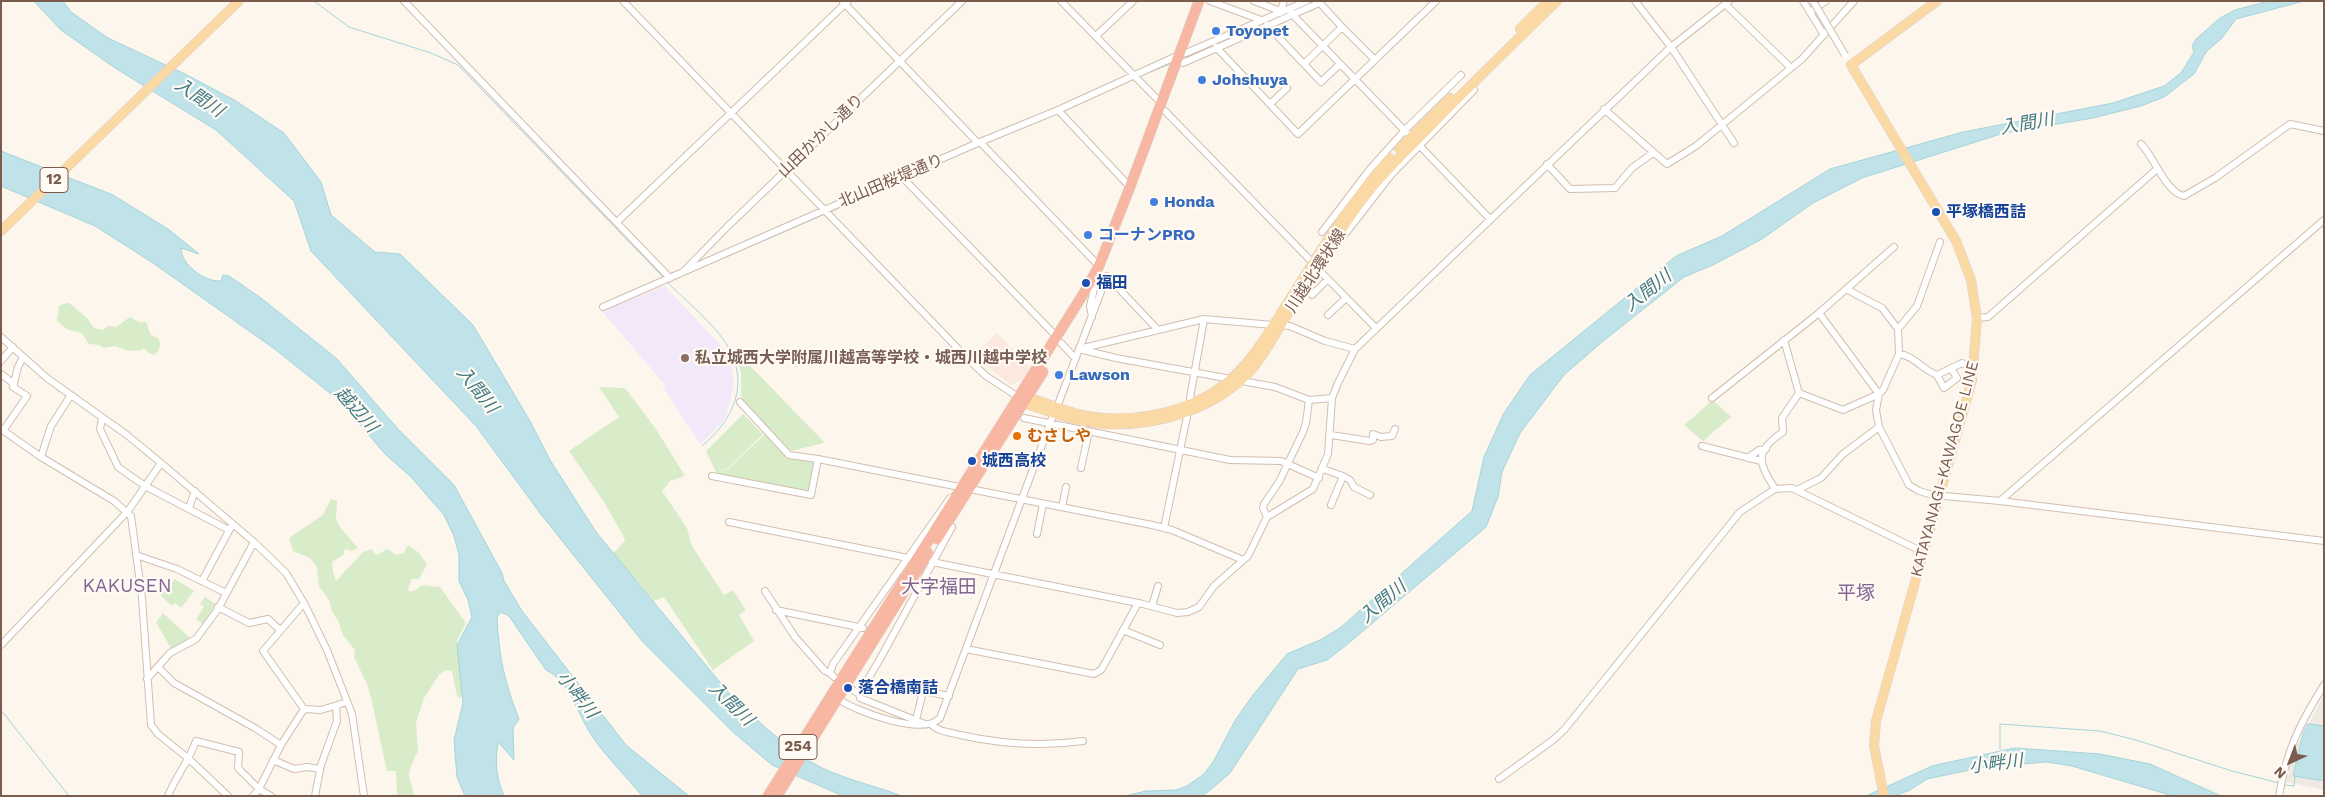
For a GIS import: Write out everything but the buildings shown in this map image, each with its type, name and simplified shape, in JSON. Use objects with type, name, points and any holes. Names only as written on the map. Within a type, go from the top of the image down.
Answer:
[{"type":"highway","name":"254","points":[[1059,340],[1094,289],[1113,250],[1182,57],[1199,1]]},
{"type":"highway","name":"254","points":[[1182,57],[1208,1]]},
{"type":"highway","name":"254","points":[[777,796],[962,488],[1024,399],[1059,340],[1099,266],[1163,107]]},
{"type":"highway","name":"254","points":[[768,796],[834,700],[947,524],[962,488]]},
{"type":"main road","name":"12","points":[[1,231],[238,1]]},
{"type":"main road","name":"川越北環状線","points":[[1056,410],[1095,417],[1125,417],[1165,412],[1193,402],[1218,389],[1250,358],[1277,325],[1337,226],[1364,186],[1548,1]]},
{"type":"main road","name":"川越北環状線","points":[[1337,226],[1366,196],[1395,161],[1557,1]]},
{"type":"main road","points":[[1853,68],[1937,1]]},
{"type":"main road","name":"KATAYANAGI-KAWAGOE LINE","points":[[1853,68],[1956,241],[1965,261],[1974,293],[1977,318],[1973,369],[1876,721],[1874,746],[1884,796]]},
{"type":"main road","name":"川越北環状線","points":[[1024,399],[1078,420],[1105,424],[1160,419],[1188,412],[1215,399],[1238,382],[1263,355],[1277,325]]},
{"type":"street","points":[[404,1],[670,278]]},
{"type":"street","points":[[623,1],[968,359],[993,381],[1024,399]]},
{"type":"street","name":"山田かかし通り","points":[[683,272],[688,264],[962,1]]},
{"type":"street","points":[[1061,1],[1376,328]]},
{"type":"street","points":[[1096,36],[1133,1]]},
{"type":"street","points":[[1208,1],[1264,22],[1321,82],[1340,64]]},
{"type":"street","points":[[1254,1],[1280,12]]},
{"type":"street","points":[[1280,12],[1284,1]]},
{"type":"street","points":[[1182,57],[1264,22],[1307,1]]},
{"type":"street","points":[[1216,47],[1298,134],[1436,1]]},
{"type":"street","points":[[1635,1],[1671,47],[1734,143]]},
{"type":"street","points":[[1803,1],[1824,35]]},
{"type":"street","points":[[1813,1],[1853,68]]},
{"type":"street","points":[[1810,12],[1826,1]]},
{"type":"street","points":[[1604,109],[1667,164],[1696,146],[1792,68],[1854,1]]},
{"type":"street","points":[[617,222],[845,2],[899,61],[1099,266]]},
{"type":"street","points":[[1182,57],[1216,47],[1280,12],[1318,2],[1375,60]]},
{"type":"street","points":[[932,562],[1138,603],[1177,613],[1199,608],[1214,586],[1252,550],[1266,517],[1311,491],[1319,478],[1331,435],[1332,398],[1355,350],[1604,109],[1671,47],[1727,3],[1792,68]]},
{"type":"street","points":[[1292,9],[1323,46],[1406,132]]},
{"type":"street","points":[[1304,64],[1342,27]]},
{"type":"street","name":"北山田桜堤通り","points":[[603,308],[823,210],[1133,76],[1182,57]]},
{"type":"street","points":[[1322,232],[1337,226],[1352,190],[1461,75]]},
{"type":"street","points":[[1270,104],[1286,88],[1284,85]]},
{"type":"street","points":[[1337,226],[1346,233],[1378,190],[1418,144],[1474,90]]},
{"type":"street","points":[[1058,110],[1130,187]]},
{"type":"street","points":[[2141,144],[2157,169],[2178,194],[2187,196],[2290,124],[2324,131]]},
{"type":"street","points":[[1418,144],[1490,219]]},
{"type":"street","points":[[1547,164],[1570,189],[1615,188],[1632,168],[1653,153]]},
{"type":"street","points":[[1977,318],[1988,317],[2157,169]]},
{"type":"street","points":[[902,177],[1075,358]]},
{"type":"street","points":[[2000,501],[2324,220]]},
{"type":"street","points":[[1898,329],[1917,306],[1940,242]]},
{"type":"street","points":[[1712,398],[1819,313],[1894,246]]},
{"type":"street","points":[[834,700],[891,720],[928,724],[940,718],[1107,276],[1157,329]]},
{"type":"street","points":[[1312,295],[1328,279]]},
{"type":"street","points":[[1092,318],[1090,306],[1094,289]]},
{"type":"street","points":[[1846,290],[1882,308],[1898,329],[1898,354],[1886,385],[1879,394],[1876,410],[1879,427],[1909,485],[1919,491],[2324,541]]},
{"type":"street","points":[[1328,315],[1346,298]]},
{"type":"street","points":[[1819,313],[1879,394]]},
{"type":"street","points":[[1079,349],[1204,319],[1290,326],[1325,341],[1355,350]]},
{"type":"street","points":[[1193,402],[1190,398],[1204,319]]},
{"type":"street","points":[[1,337],[71,395],[162,463],[254,542],[286,573],[304,603],[327,650],[352,714],[364,796]]},
{"type":"street","points":[[1784,340],[1799,394]]},
{"type":"street","points":[[1,361],[13,348]]},
{"type":"street","points":[[1079,349],[1238,382],[1275,387],[1308,400],[1332,398]]},
{"type":"street","points":[[1898,354],[1906,355],[1925,370],[1937,375],[1944,388],[1958,378],[1951,368]]},
{"type":"street","points":[[14,384],[23,357]]},
{"type":"street","points":[[1937,375],[1965,363],[1973,369]]},
{"type":"street","points":[[1,374],[14,384],[13,387],[27,396],[2,430],[40,457],[128,511],[131,516],[142,598],[153,730],[189,758],[228,796]]},
{"type":"street","points":[[1799,394],[1843,410],[1879,394]]},
{"type":"street","points":[[1783,432],[1782,418],[1799,394]]},
{"type":"street","points":[[40,457],[51,426],[71,395]]},
{"type":"street","points":[[1266,517],[1263,508],[1264,504],[1279,482],[1306,424],[1308,400]]},
{"type":"street","points":[[740,402],[789,455],[818,458],[1164,528],[1243,560]]},
{"type":"street","points":[[1164,528],[1188,412]]},
{"type":"street","points":[[102,418],[100,430],[115,465],[145,486],[230,530]]},
{"type":"street","points":[[1024,418],[1050,425],[1230,460],[1288,462],[1319,478]]},
{"type":"street","points":[[1797,490],[1821,478],[1843,454],[1879,427]]},
{"type":"street","points":[[1775,489],[1761,466],[1761,461],[1766,449],[1783,432],[1791,428]]},
{"type":"street","points":[[1331,435],[1370,441],[1373,440],[1373,434],[1381,437],[1392,436],[1395,429]]},
{"type":"street","points":[[1081,468],[1089,432]]},
{"type":"street","points":[[1702,446],[1761,461]]},
{"type":"street","points":[[1748,458],[1759,450],[1766,449]]},
{"type":"street","points":[[712,476],[811,495],[818,458]]},
{"type":"street","points":[[1,645],[128,511],[162,463]]},
{"type":"street","points":[[1323,469],[1343,476],[1350,480],[1354,487],[1370,495]]},
{"type":"street","points":[[1331,505],[1343,476]]},
{"type":"street","points":[[1062,507],[1066,487]]},
{"type":"street","points":[[1499,779],[1564,730],[1740,512],[1775,489],[1782,487],[1797,490],[1923,552]]},
{"type":"street","points":[[765,591],[776,610],[801,644],[825,671],[832,675],[832,664],[860,628],[908,558],[962,488]]},
{"type":"street","points":[[189,508],[195,491]]},
{"type":"street","points":[[1037,534],[1044,504]]},
{"type":"street","points":[[729,522],[908,558]]},
{"type":"street","points":[[202,581],[233,524]]},
{"type":"street","points":[[947,524],[952,527],[856,692],[860,698],[876,706],[928,724],[939,730],[996,743],[1052,744],[1083,741]]},
{"type":"street","points":[[148,680],[170,653],[196,639],[218,607],[254,542]]},
{"type":"street","points":[[136,555],[177,569],[226,593]]},
{"type":"street","points":[[1152,606],[1158,586]]},
{"type":"street","points":[[304,603],[263,651],[304,709]]},
{"type":"street","points":[[966,649],[1094,674],[1101,670],[1138,603]]},
{"type":"street","points":[[218,607],[249,623],[268,619],[280,630]]},
{"type":"street","points":[[776,610],[860,628]]},
{"type":"street","points":[[1123,630],[1160,645]]},
{"type":"street","points":[[158,667],[174,683],[281,745]]},
{"type":"street","points":[[2279,796],[2287,754],[2299,727],[2324,685]]},
{"type":"street","points":[[916,720],[923,691],[949,696]]},
{"type":"street","points":[[304,709],[321,710],[336,707],[347,702]]},
{"type":"street","points":[[315,796],[320,768],[337,721],[336,707]]},
{"type":"street","points":[[253,796],[259,790],[281,745],[304,709]]},
{"type":"street","points":[[168,796],[196,741],[239,752],[238,768],[259,790],[272,796]]},
{"type":"street","points":[[273,760],[294,769],[320,768]]},
{"type":"shaded area","name":"私立城西大学附属川越高等学校・城西川越中学校","points":[[665,286],[725,350],[732,366],[734,383],[727,414],[719,426],[700,444],[663,387],[665,385],[602,311]]},
{"type":"shaded area","points":[[997,333],[1030,367],[1022,380],[1011,385],[974,356]]},
{"type":"shaded area","points":[[2324,695],[2324,790],[2286,782],[2291,757]]},
{"type":"green space","points":[[69,303],[86,317],[94,328],[102,330],[109,326],[116,327],[130,317],[139,322],[146,322],[151,335],[159,339],[159,350],[154,355],[144,348],[142,350],[129,351],[115,346],[103,348],[100,345],[89,344],[82,333],[68,330],[57,321],[59,306]]},
{"type":"green space","points":[[735,350],[824,443],[791,451],[744,403],[741,396],[741,372]]},
{"type":"green space","points":[[599,387],[625,388],[656,429],[685,476],[670,481],[662,491],[687,528],[691,544],[724,595],[733,590],[746,610],[739,615],[754,641],[713,670],[664,597],[654,601],[613,553],[625,539],[604,502],[569,451],[619,417]]},
{"type":"green space","points":[[1713,400],[1731,417],[1703,441],[1684,425]]},
{"type":"green space","points":[[743,414],[763,434],[728,468],[716,472],[706,451]]},
{"type":"green space","points":[[765,434],[788,459],[792,457],[814,462],[810,492],[717,475],[716,472],[728,469]]},
{"type":"green space","points":[[331,499],[337,501],[337,521],[358,548],[352,551],[345,549],[343,555],[332,562],[336,581],[363,552],[371,549],[376,555],[388,549],[396,555],[404,553],[408,545],[418,552],[427,564],[419,579],[412,579],[408,588],[409,592],[416,590],[422,585],[440,587],[466,623],[457,640],[466,693],[459,698],[457,696],[452,671],[445,670],[439,675],[424,698],[416,722],[418,751],[410,768],[409,775],[414,795],[397,796],[396,771],[387,771],[372,702],[367,684],[354,657],[355,650],[343,635],[338,620],[332,612],[329,600],[319,586],[317,567],[310,558],[293,551],[289,538],[323,515]]},
{"type":"green space","points":[[175,579],[194,591],[181,608],[175,603],[172,606],[160,595]]},
{"type":"green space","points":[[205,597],[216,604],[203,624],[196,619],[204,607],[200,604]]},
{"type":"green space","points":[[163,613],[190,639],[171,649],[156,622]]},
{"type":"water","name":"入間川","points":[[34,1],[63,1],[71,12],[108,38],[185,74],[236,101],[284,133],[321,182],[331,215],[375,252],[400,254],[473,325],[530,421],[550,460],[596,532],[728,692],[789,747],[821,768],[902,796],[843,796],[772,765],[734,733],[642,641],[540,513],[476,426],[311,251],[294,201],[216,130],[115,68],[61,30]]},
{"type":"water","name":"入間川","points":[[2270,1],[2304,1],[2236,19],[2222,38],[2206,52],[2194,74],[2164,97],[2141,106],[2093,118],[2004,133],[1862,178],[1813,203],[1762,239],[1713,265],[1684,277],[1602,342],[1564,375],[1520,433],[1502,472],[1498,497],[1486,527],[1327,660],[1298,669],[1230,773],[1202,796],[1125,796],[1146,791],[1176,790],[1187,786],[1204,774],[1213,762],[1236,719],[1287,654],[1322,639],[1340,628],[1472,511],[1484,457],[1504,413],[1530,375],[1676,256],[1722,236],[1830,169],[1963,132],[2113,103],[2164,86],[2181,73],[2194,52],[2192,46],[2196,39],[2220,18],[2235,10]]},
{"type":"water","points":[[1,151],[113,195],[168,229],[199,254],[181,248],[185,260],[195,271],[215,281],[221,281],[223,275],[229,276],[261,298],[336,358],[398,429],[454,485],[502,573],[504,581],[522,611],[626,745],[689,796],[642,796],[592,736],[562,682],[546,670],[509,616],[501,612],[497,617],[501,657],[506,681],[519,719],[513,728],[514,760],[498,742],[497,769],[499,783],[504,796],[465,796],[457,777],[454,740],[463,703],[457,645],[472,617],[468,600],[459,581],[459,555],[454,536],[444,515],[411,477],[385,454],[341,402],[276,350],[153,263],[95,226],[1,186]]},
{"type":"water","points":[[2308,724],[2324,726],[2324,781],[2293,776],[2303,733]]},
{"type":"water","name":"小畔川","points":[[2015,748],[2100,754],[2150,764],[2221,796],[2173,796],[2072,766],[2047,762],[1984,767],[1927,779],[1910,790],[1894,796],[1866,796],[1932,766]]},
{"type":"waterway","points":[[314,1],[349,27],[431,53],[458,65],[663,277]]},
{"type":"waterway","points":[[1193,54],[1234,36]]},
{"type":"waterway","points":[[1138,77],[1170,64]]},
{"type":"waterway","points":[[984,144],[1013,132]]},
{"type":"waterway","points":[[907,178],[981,145]]},
{"type":"waterway","points":[[881,189],[901,180]]},
{"type":"waterway","points":[[829,213],[850,202]]},
{"type":"waterway","points":[[677,278],[825,214]]},
{"type":"waterway","points":[[667,282],[723,339],[734,361],[738,375],[738,388],[730,413],[713,436],[702,446]]},
{"type":"waterway","points":[[1,710],[69,796]]},
{"type":"waterway","name":"小畔川","points":[[2000,750],[2000,724],[2100,731],[2136,740],[2232,771],[2279,783]]},
{"type":"waterway","points":[[2285,785],[2294,786],[2295,777]]},
{"type":"place","name":"Toyopet","points":[[1216,31]]},
{"type":"place","name":"Johshuya","points":[[1202,80]]},
{"type":"place","name":"Honda","points":[[1154,202]]},
{"type":"place","name":"平塚橋西詰","points":[[1936,212]]},
{"type":"place","name":"コーナンPRO","points":[[1088,235]]},
{"type":"place","name":"福田","points":[[1086,283]]},
{"type":"place","name":"私立城西大学附属川越高等学校・城西川越中学校","points":[[685,358]]},
{"type":"place","name":"Lawson","points":[[1059,375]]},
{"type":"place","name":"むさしや","points":[[1017,436]]},
{"type":"place","name":"城西高校","points":[[972,461]]},
{"type":"place","name":"落合橋南詰","points":[[848,688]]},
{"type":"district","name":"KAKUSEN","points":[[127,586]]},
{"type":"district","name":"大字福田","points":[[939,587]]},
{"type":"district","name":"平塚","points":[[1856,593]]},
{"type":"water label","name":"越辺川","points":[[356,410]]}]
